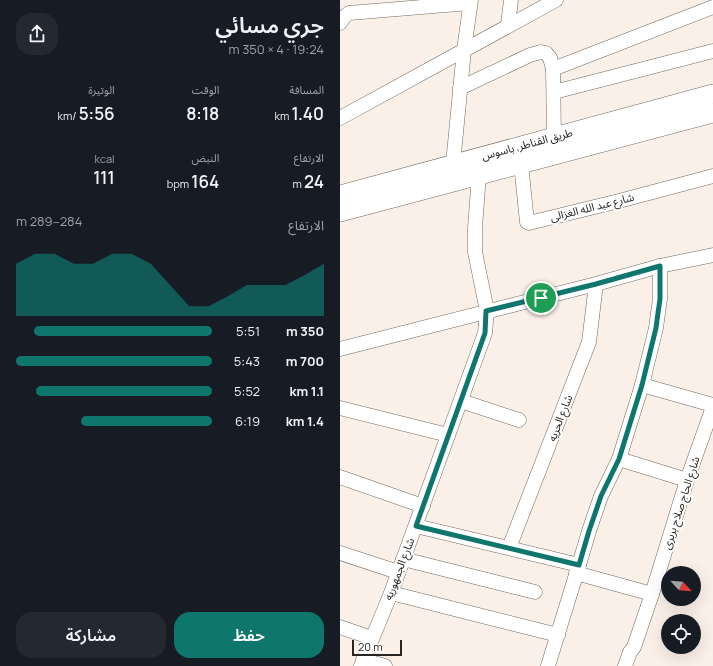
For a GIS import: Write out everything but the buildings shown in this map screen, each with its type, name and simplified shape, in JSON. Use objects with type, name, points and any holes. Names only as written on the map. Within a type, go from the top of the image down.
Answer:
[{"type":"main road","name":"طريق القناطر, باسوس","points":[[340,195],[713,94]]},
{"type":"main road","name":"طريق القناطر, باسوس","points":[[340,212],[713,113]]},
{"type":"street","points":[[508,25],[511,0]]},
{"type":"street","points":[[340,118],[556,0]]},
{"type":"street","points":[[340,23],[349,13],[427,3],[471,1],[464,50],[453,164]]},
{"type":"street","points":[[553,69],[713,7]]},
{"type":"street","points":[[554,92],[713,51]]},
{"type":"street","points":[[460,88],[530,55],[546,53],[550,58],[553,69],[554,136]]},
{"type":"street","name":"شارع عبد الله الغزالى","points":[[521,164],[527,222],[619,201],[713,176]]},
{"type":"street","name":"شارع الجمهوريه","points":[[362,663],[391,593],[416,526],[485,333],[486,311],[475,252],[475,228],[479,175]]},
{"type":"street","points":[[340,349],[596,284],[660,266],[713,254]]},
{"type":"street","points":[[548,666],[589,531],[601,496],[619,459],[642,385],[656,328],[660,299],[660,266]]},
{"type":"street","name":"شارع الحريه","points":[[509,548],[589,342],[596,284]]},
{"type":"street","points":[[642,385],[713,406]]},
{"type":"street","points":[[461,401],[519,420]]},
{"type":"street","name":"شارع الحاج صلاح بربرى","points":[[624,666],[630,652],[634,647],[687,480],[713,406]]},
{"type":"street","points":[[340,408],[448,435]]},
{"type":"street","points":[[619,459],[687,480]]},
{"type":"street","points":[[340,477],[423,506]]},
{"type":"street","points":[[416,526],[509,548],[652,594]]},
{"type":"street","points":[[340,553],[398,572]]},
{"type":"street","points":[[403,559],[535,592]]},
{"type":"street","points":[[391,593],[558,635]]},
{"type":"street","points":[[340,627],[372,638]]},
{"type":"street","points":[[362,663],[385,666]]},
{"type":"route","points":[[660,266],[660,299],[656,328],[642,385],[619,459],[601,496],[579,565],[416,526],[485,333],[486,311],[541,298],[660,266]]}]
